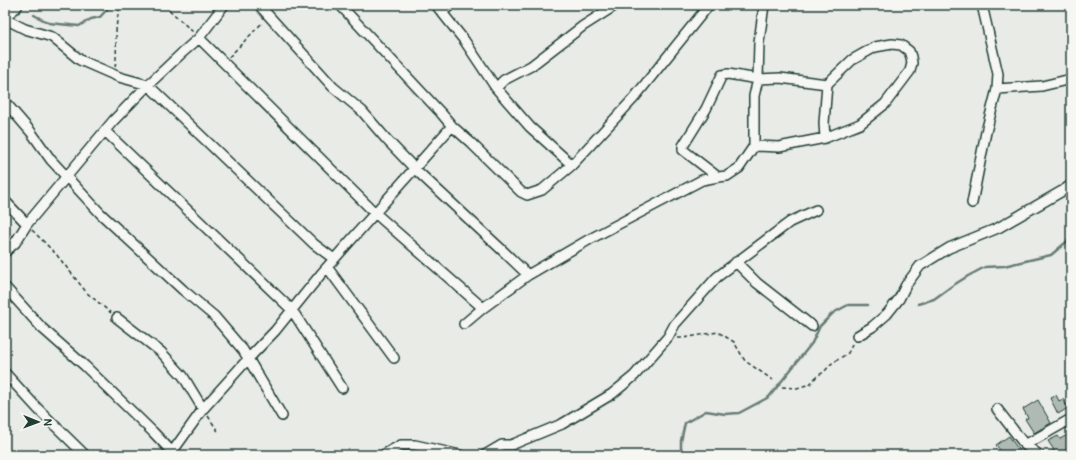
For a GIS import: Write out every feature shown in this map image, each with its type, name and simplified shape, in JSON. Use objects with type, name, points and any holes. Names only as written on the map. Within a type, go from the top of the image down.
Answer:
[{"type":"highway","points":[[5,12],[14,5]]},
{"type":"street","points":[[5,252],[15,243],[27,224],[112,122],[148,85],[199,38],[224,5]]},
{"type":"street","points":[[259,5],[333,87],[362,111],[415,169],[528,275]]},
{"type":"street","points":[[340,5],[452,126],[527,195],[542,190],[572,165],[634,98],[709,5]]},
{"type":"street","points":[[451,5],[439,9],[464,40],[496,88],[530,126],[572,165]]},
{"type":"street","points":[[496,88],[504,80],[531,66],[583,26],[616,5]]},
{"type":"street","points":[[464,324],[528,275],[590,239],[702,180],[726,176],[739,168],[754,146],[754,96],[758,79],[759,42],[764,5]]},
{"type":"street","points":[[972,203],[986,132],[997,89],[998,74],[982,5]]},
{"type":"street","points":[[5,19],[25,29],[52,38],[80,60],[119,77],[148,85],[314,244],[334,259]]},
{"type":"street","points":[[199,38],[375,212],[483,308]]},
{"type":"street","points":[[754,146],[779,147],[825,138],[860,124],[885,104],[910,71],[912,63],[909,51],[900,45],[892,44],[875,47],[852,60],[827,84],[824,123],[825,138]]},
{"type":"street","points":[[718,177],[683,150],[684,143],[706,109],[722,75],[728,74],[758,79],[780,78],[827,84]]},
{"type":"street","points":[[997,89],[1042,86],[1071,79]]},
{"type":"street","points":[[5,102],[31,132],[50,160],[101,214],[183,290],[214,316],[243,350],[282,416]]},
{"type":"street","points":[[5,288],[42,328],[147,426],[172,454],[204,408],[275,331],[327,267],[452,126]]},
{"type":"street","points":[[105,131],[292,310],[342,388]]},
{"type":"street","points":[[857,336],[872,327],[887,314],[899,299],[906,285],[920,266],[949,248],[998,228],[1071,185]]},
{"type":"street","points":[[5,201],[27,224]]},
{"type":"street","points":[[485,455],[502,445],[511,445],[562,424],[612,394],[634,376],[668,338],[675,324],[717,277],[790,222],[816,210]]},
{"type":"street","points":[[736,262],[757,284],[812,326]]},
{"type":"street","points":[[327,267],[394,358]]},
{"type":"street","points":[[117,318],[161,352],[183,376],[204,408]]},
{"type":"street","points":[[5,373],[38,409],[85,455]]},
{"type":"street","points":[[997,409],[1026,445],[1039,455]]},
{"type":"street","points":[[1026,445],[1071,418]]},
{"type":"street","points":[[383,455],[401,445],[414,445],[460,455]]},
{"type":"path","points":[[113,74],[116,66],[116,33],[120,5]]},
{"type":"path","points":[[164,5],[199,38]]},
{"type":"path","points":[[224,62],[269,16]]},
{"type":"path","points":[[27,224],[56,254],[87,293],[117,318]]},
{"type":"path","points":[[668,338],[683,338],[718,332],[734,342],[745,361],[773,380]]},
{"type":"path","points":[[782,387],[797,388],[810,384],[831,364],[848,353],[857,336]]},
{"type":"path","points":[[204,408],[219,433]]},
{"type":"building","points":[[1056,395],[1059,401],[1063,399],[1068,408],[1058,414],[1050,398]]},
{"type":"building","points":[[1038,400],[1051,423],[1034,433],[1025,419],[1028,418],[1023,409]]},
{"type":"building","points":[[1071,433],[1071,448],[1061,455],[1045,455],[1054,450],[1048,441],[1058,436],[1060,439]]},
{"type":"building","points":[[1009,436],[1022,455],[1004,455],[996,445]]},
{"type":"waterway","points":[[34,15],[49,23],[79,26],[91,19],[100,17],[111,5]]},
{"type":"waterway","points":[[918,304],[934,299],[952,286],[985,267],[1004,266],[1051,255],[1071,238]]},
{"type":"waterway","points":[[681,455],[681,441],[685,423],[706,411],[725,414],[739,413],[769,397],[812,343],[820,326],[833,313],[848,305],[868,305]]}]
